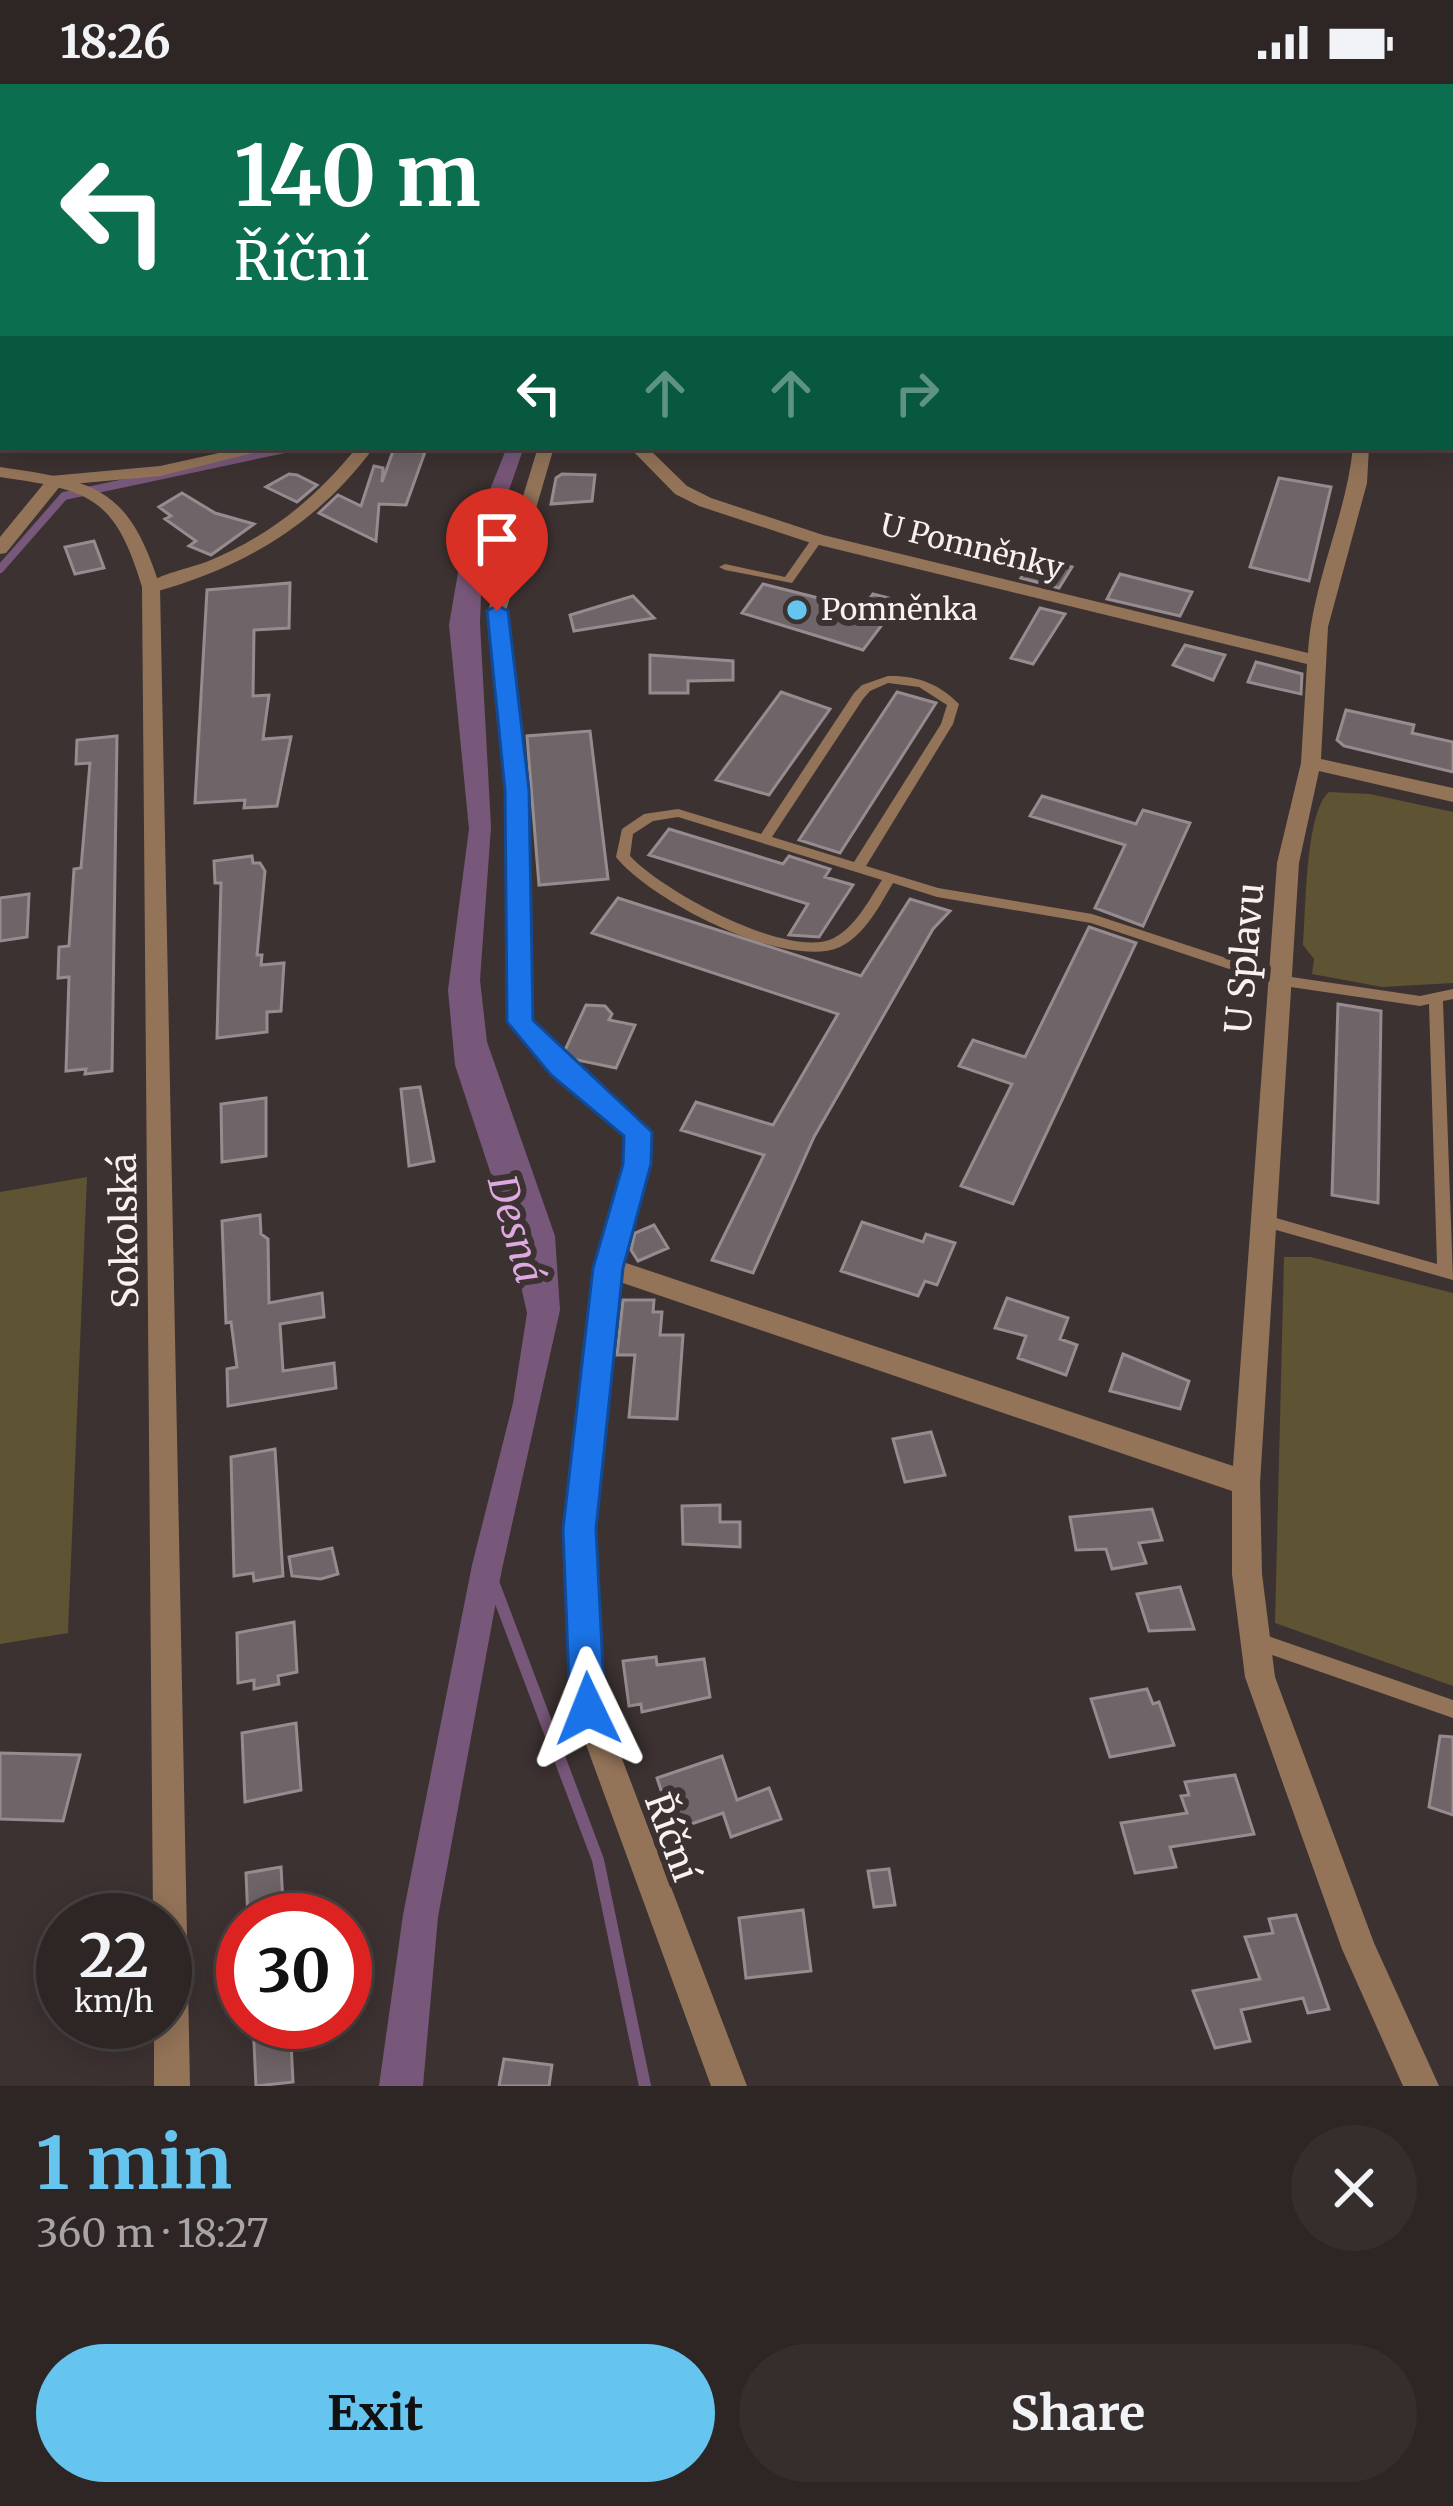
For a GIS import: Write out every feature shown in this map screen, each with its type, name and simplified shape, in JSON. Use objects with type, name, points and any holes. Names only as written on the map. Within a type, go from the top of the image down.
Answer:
[{"type":"street","points":[[0,472],[76,485],[255,450]]},
{"type":"street","points":[[151,587],[228,564],[290,528],[341,481],[364,450]]},
{"type":"street","name":"Říční","points":[[545,450],[497,611],[517,790],[520,1022],[561,1068],[638,1132],[637,1164],[608,1268],[580,1529],[588,1709],[729,2086]]},
{"type":"street","name":"U Pomněnky","points":[[640,450],[681,490],[704,502],[817,539],[1314,660]]},
{"type":"street","name":"U Splavu","points":[[1361,450],[1358,483],[1314,660],[1312,764],[1288,863],[1246,1483],[1253,1640],[1273,1715],[1360,1949],[1420,2086]]},
{"type":"street","points":[[0,549],[76,485]]},
{"type":"street","name":"Sokolská","points":[[76,485],[129,523],[151,587],[172,2086]]},
{"type":"street","points":[[1312,764],[1453,795]]},
{"type":"street","points":[[608,1268],[1246,1483]]},
{"type":"lane","points":[[725,567],[788,581],[817,539]]},
{"type":"lane","points":[[766,838],[863,689],[893,678],[941,691],[953,704],[947,724],[856,869]]},
{"type":"lane","points":[[890,878],[848,934],[828,946],[785,941],[727,923],[636,876],[622,857],[628,832],[650,817],[678,812],[890,878],[1092,919],[1277,980],[1420,1001],[1444,996],[1449,1273],[1262,1220]]},
{"type":"lane","points":[[1253,1640],[1453,1709]]},
{"type":"shaded area","points":[[1329,792],[1370,794],[1453,812],[1453,983],[1382,987],[1312,974],[1314,959],[1303,945],[1308,864],[1315,820]]},
{"type":"shaded area","points":[[87,1177],[68,1633],[0,1644],[0,1192]]},
{"type":"shaded area","points":[[1284,1257],[1311,1257],[1453,1293],[1453,1686],[1275,1623]]},
{"type":"water","name":"Desná","points":[[506,450],[523,450],[482,568],[480,623],[491,827],[480,980],[487,1042],[555,1236],[560,1310],[502,1569],[438,1917],[423,2086],[379,2086],[403,1915],[472,1565],[513,1403],[527,1313],[507,1223],[455,1065],[448,990],[469,829],[449,625],[459,567]]},
{"type":"building","points":[[393,451],[425,452],[406,505],[379,504],[376,541],[319,513],[338,495],[361,506],[374,466],[383,468],[382,482]]},
{"type":"building","points":[[289,474],[317,485],[297,502],[266,487]]},
{"type":"building","points":[[595,475],[592,501],[551,504],[556,478]]},
{"type":"building","points":[[1279,478],[1331,487],[1309,581],[1250,567]]},
{"type":"building","points":[[182,493],[215,513],[254,524],[211,555],[189,546],[196,541],[165,519],[171,516],[159,507]]},
{"type":"building","points":[[94,541],[104,568],[75,574],[65,547]]},
{"type":"building","points":[[1034,558],[1072,567],[1059,588],[1021,578]]},
{"type":"building","points":[[1120,574],[1192,592],[1180,616],[1107,599]]},
{"type":"building","points":[[290,583],[289,628],[254,630],[253,696],[269,695],[263,739],[291,737],[277,806],[244,808],[245,800],[195,803],[207,590]]},
{"type":"building","points":[[763,584],[862,609],[873,594],[900,601],[863,650],[742,613]]},
{"type":"building","points":[[633,596],[654,618],[574,631],[570,615]]},
{"type":"building","points":[[1040,608],[1065,614],[1033,664],[1011,658]]},
{"type":"building","points":[[1185,645],[1225,655],[1213,680],[1173,665]]},
{"type":"building","points":[[650,655],[733,661],[733,680],[688,681],[688,693],[650,693]]},
{"type":"building","points":[[1256,662],[1302,674],[1301,694],[1248,682]]},
{"type":"building","points":[[781,692],[830,709],[769,795],[716,780]]},
{"type":"building","points":[[897,692],[936,703],[840,853],[799,840]]},
{"type":"building","points":[[1346,710],[1414,725],[1412,733],[1453,742],[1453,772],[1344,746],[1337,740]]},
{"type":"building","points":[[590,731],[608,879],[539,885],[527,736]]},
{"type":"building","points":[[117,736],[112,1071],[85,1074],[86,1069],[66,1071],[69,977],[58,978],[59,947],[69,946],[74,869],[81,868],[90,763],[76,764],[77,740]]},
{"type":"building","points":[[1042,796],[1136,824],[1143,810],[1190,823],[1143,926],[1095,908],[1125,845],[1030,816]]},
{"type":"building","points":[[669,829],[783,864],[789,856],[830,869],[825,877],[853,885],[819,937],[789,935],[808,904],[649,855]]},
{"type":"building","points":[[252,856],[253,863],[260,863],[265,871],[257,955],[262,955],[261,965],[284,963],[281,1011],[267,1012],[267,1032],[217,1038],[221,883],[215,883],[214,861]]},
{"type":"building","points":[[29,894],[27,937],[0,941],[0,898]]},
{"type":"building","points":[[618,898],[861,976],[910,899],[950,911],[933,929],[814,1137],[753,1273],[712,1260],[764,1155],[681,1130],[696,1102],[773,1125],[838,1014],[592,933]]},
{"type":"building","points":[[1089,927],[1136,943],[1013,1204],[961,1186],[1012,1084],[959,1066],[973,1040],[1025,1057]]},
{"type":"building","points":[[1338,1004],[1381,1011],[1378,1203],[1332,1195]]},
{"type":"building","points":[[586,1005],[605,1006],[612,1014],[609,1020],[635,1025],[616,1068],[572,1059],[565,1050]]},
{"type":"building","points":[[420,1087],[434,1161],[409,1166],[401,1089]]},
{"type":"building","points":[[266,1098],[266,1156],[222,1162],[221,1104]]},
{"type":"building","points":[[260,1215],[261,1234],[268,1239],[269,1303],[322,1293],[324,1317],[280,1324],[283,1371],[334,1363],[336,1388],[228,1406],[227,1369],[237,1367],[231,1322],[226,1323],[222,1221]]},
{"type":"building","points":[[862,1222],[923,1242],[926,1234],[955,1243],[937,1285],[925,1281],[918,1296],[841,1271]]},
{"type":"building","points":[[654,1225],[668,1248],[638,1261],[631,1250],[635,1233]]},
{"type":"building","points":[[1007,1298],[1068,1318],[1060,1339],[1077,1345],[1066,1375],[1018,1358],[1026,1336],[995,1328]]},
{"type":"building","points":[[623,1300],[654,1300],[653,1312],[662,1312],[660,1335],[683,1335],[677,1419],[629,1417],[635,1355],[617,1355]]},
{"type":"building","points":[[1123,1354],[1189,1381],[1180,1409],[1110,1391]]},
{"type":"building","points":[[931,1432],[945,1475],[905,1482],[893,1439]]},
{"type":"building","points":[[275,1449],[283,1576],[254,1581],[253,1573],[234,1576],[231,1457]]},
{"type":"building","points":[[720,1505],[720,1522],[740,1522],[740,1547],[683,1544],[682,1506]]},
{"type":"building","points":[[1152,1509],[1162,1540],[1139,1543],[1146,1563],[1112,1569],[1106,1549],[1076,1550],[1070,1517]]},
{"type":"building","points":[[332,1548],[338,1574],[321,1579],[292,1576],[289,1557]]},
{"type":"building","points":[[1180,1587],[1194,1629],[1149,1631],[1137,1594]]},
{"type":"building","points":[[294,1622],[297,1672],[278,1676],[279,1684],[254,1689],[254,1680],[238,1683],[237,1633]]},
{"type":"building","points":[[656,1657],[657,1665],[704,1659],[710,1697],[642,1712],[641,1704],[629,1706],[623,1661]]},
{"type":"building","points":[[1147,1689],[1153,1704],[1159,1702],[1174,1745],[1110,1757],[1091,1699]]},
{"type":"building","points":[[296,1723],[301,1790],[245,1802],[242,1733]]},
{"type":"building","points":[[1440,1736],[1453,1737],[1453,1815],[1429,1807]]},
{"type":"building","points":[[0,1753],[80,1755],[63,1821],[0,1819]]},
{"type":"building","points":[[722,1756],[737,1800],[769,1788],[781,1819],[731,1837],[723,1813],[674,1830],[657,1778]]},
{"type":"building","points":[[1235,1775],[1254,1834],[1170,1847],[1176,1867],[1135,1873],[1121,1823],[1187,1813],[1181,1796],[1189,1795],[1185,1782]]},
{"type":"building","points":[[281,1867],[282,1893],[247,1893],[246,1873]]},
{"type":"building","points":[[889,1869],[895,1905],[874,1907],[868,1871]]},
{"type":"building","points":[[803,1910],[811,1971],[746,1978],[739,1918]]},
{"type":"building","points":[[1296,1915],[1329,2009],[1308,2013],[1303,1998],[1241,2010],[1250,2041],[1215,2048],[1193,1991],[1260,1979],[1245,1937],[1273,1933],[1269,1919]]},
{"type":"building","points":[[254,2049],[291,2049],[293,2082],[256,2086]]},
{"type":"building","points":[[504,2059],[552,2065],[549,2086],[499,2086]]},
{"type":"waterway","points":[[0,569],[64,496],[280,450]]},
{"type":"waterway","points":[[495,1587],[598,1860],[645,2086]]},
{"type":"place","name":"Pomněnka","points":[[797,610]]},
{"type":"route","points":[[497,611],[517,790],[520,1022],[561,1068],[638,1132],[637,1164],[608,1268],[580,1529],[588,1709]]}]
